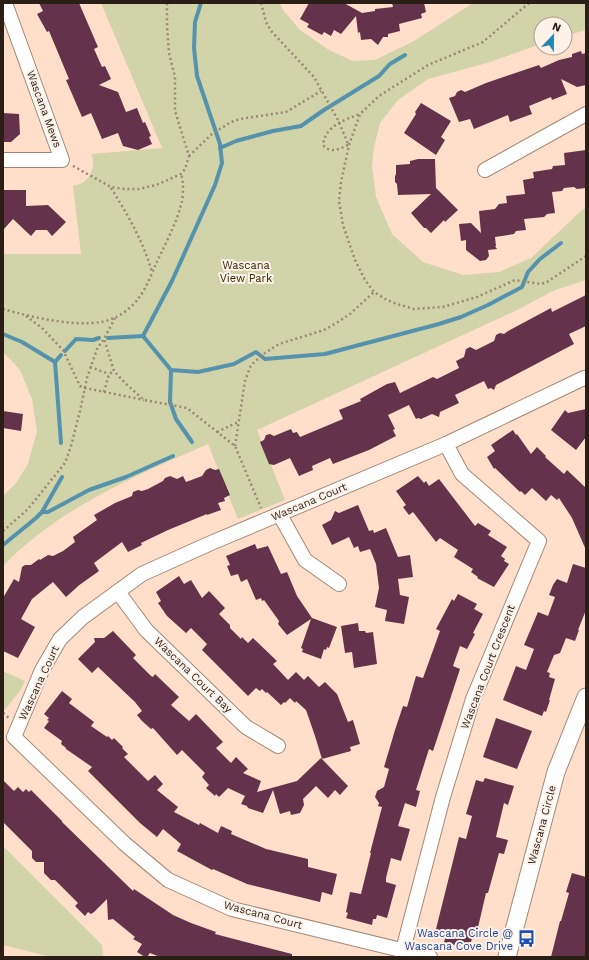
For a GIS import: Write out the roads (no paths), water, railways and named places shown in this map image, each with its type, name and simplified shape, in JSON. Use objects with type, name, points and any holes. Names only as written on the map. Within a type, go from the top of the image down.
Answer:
[{"type":"street","name":"Wascana Mews","points":[[3,160],[62,160],[5,3]]},
{"type":"street","points":[[485,170],[586,114]]},
{"type":"street","name":"Wascana Court","points":[[430,957],[232,909],[168,880],[125,844],[14,737],[42,670],[60,639],[84,617],[142,574],[211,543],[446,444],[586,378]]},
{"type":"street","name":"Wascana Court Crescent","points":[[403,950],[443,797],[473,699],[539,541],[462,474],[446,444]]},
{"type":"street","points":[[280,515],[305,560],[339,584]]},
{"type":"street","name":"Wascana Court Bay","points":[[118,592],[146,630],[246,727],[278,746]]},
{"type":"street","name":"Wascana Circle","points":[[507,957],[556,772],[586,697]]},
{"type":"waterway","points":[[143,336],[172,281],[215,185],[222,163],[220,144],[197,76],[194,48],[195,22],[201,3]]},
{"type":"waterway","points":[[220,148],[236,141],[273,131],[301,126],[379,76],[390,64],[405,55]]},
{"type":"waterway","points":[[143,336],[171,370],[198,372],[234,364],[256,352],[265,359],[325,354],[439,324],[461,317],[488,305],[522,287],[528,272],[540,259],[561,243]]},
{"type":"waterway","points":[[3,334],[22,342],[55,362],[61,355]]},
{"type":"waterway","points":[[108,338],[143,336]]},
{"type":"waterway","points":[[65,351],[76,339],[93,340],[99,338]]},
{"type":"waterway","points":[[55,362],[61,443]]},
{"type":"waterway","points":[[171,370],[170,402],[176,419],[192,442]]},
{"type":"waterway","points":[[42,512],[48,512],[89,490],[126,477],[173,456]]},
{"type":"waterway","points":[[3,545],[42,512],[62,477]]},
{"type":"place","name":"Wascana Circle @ Wascana Cove Drive","points":[[526,939]]},
{"type":"park label","name":"Wascana View Park","points":[[246,271]]}]
